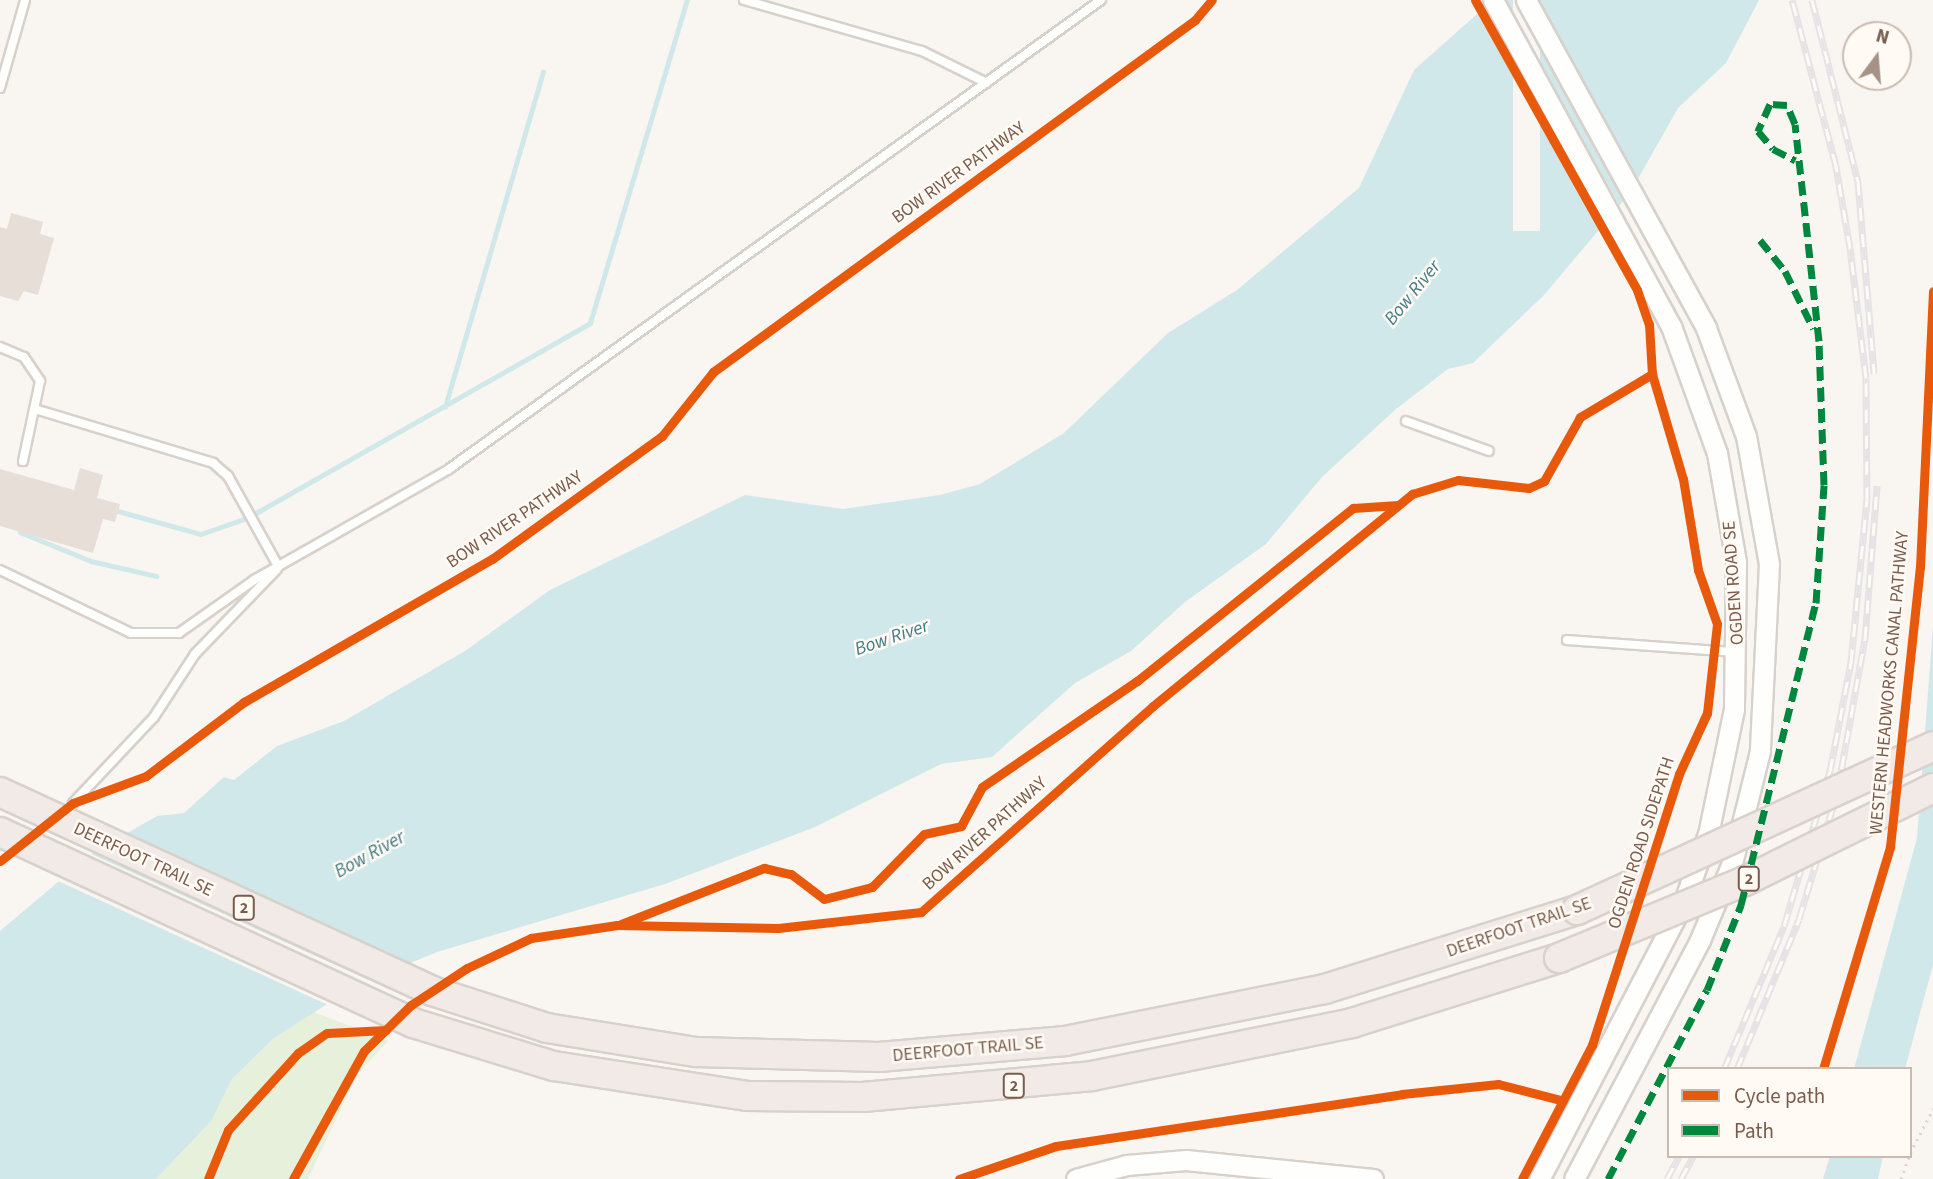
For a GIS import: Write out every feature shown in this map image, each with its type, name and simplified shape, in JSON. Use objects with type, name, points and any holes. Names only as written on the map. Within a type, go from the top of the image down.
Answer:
[{"type":"highway","name":"DEERFOOT TRAIL SE","points":[[1,793],[326,947],[490,1013],[695,1052],[810,1058],[970,1052],[1139,1030],[1325,989],[1577,910],[1933,746]]},
{"type":"highway","name":"DEERFOOT TRAIL SE","points":[[0,832],[306,977],[460,1038],[554,1066],[691,1091],[809,1098],[959,1091],[1092,1076],[1291,1037],[1559,958],[1745,881],[1933,788]]},
{"type":"street","name":"OGDEN ROAD SE","points":[[1493,0],[1671,326],[1717,453],[1736,562],[1738,652],[1724,769],[1684,901],[1539,1179]]},
{"type":"street","name":"OGDEN ROAD SE","points":[[1526,0],[1706,328],[1746,436],[1769,564],[1768,681],[1760,751],[1732,863],[1700,940],[1574,1179]]},
{"type":"street","points":[[1076,1179],[1127,1165],[1186,1160],[1273,1173],[1373,1179]]},
{"type":"street","points":[[1240,1179],[1273,1173]]},
{"type":"lane","points":[[0,88],[25,0]]},
{"type":"lane","points":[[744,0],[922,51],[988,83]]},
{"type":"lane","points":[[0,570],[131,633],[163,638],[193,626],[278,566],[449,470],[1101,0]]},
{"type":"lane","points":[[0,347],[34,368],[40,381],[38,410],[23,461]]},
{"type":"lane","points":[[38,410],[213,463],[229,476],[278,566]]},
{"type":"lane","points":[[1406,421],[1489,451]]},
{"type":"lane","points":[[73,803],[155,716],[195,653],[278,566]]},
{"type":"lane","points":[[1567,640],[1738,652]]},
{"type":"path","points":[[1933,1111],[1933,1144]]},
{"type":"path","points":[[1912,1150],[1933,1111]]},
{"type":"path","points":[[1901,1179],[1909,1158]]},
{"type":"green space","points":[[314,1012],[388,1041],[357,1075],[308,1179],[156,1179],[212,1120],[231,1080],[274,1038]]},
{"type":"water","name":"Bow River","points":[[1493,0],[1759,0],[1726,63],[1678,108],[1630,193],[1544,295],[1473,363],[1448,369],[1396,409],[1322,477],[1266,544],[1185,602],[1131,651],[1075,683],[992,757],[941,764],[815,827],[665,884],[437,952],[357,985],[274,1038],[231,1080],[212,1120],[156,1179],[0,1179],[0,931],[91,854],[157,816],[184,813],[224,777],[234,780],[277,746],[344,721],[465,651],[550,590],[745,495],[843,509],[940,495],[980,484],[1064,433],[1168,333],[1237,290],[1359,188],[1414,70]]},
{"type":"water","points":[[1933,626],[1933,965],[1906,1067],[1855,1067],[1917,838]]},
{"type":"water","points":[[1829,1158],[1883,1158],[1878,1179],[1823,1179]]},
{"type":"pier","points":[[1487,0],[1504,0],[1621,208],[1600,230],[1476,9]]},
{"type":"pier","points":[[1513,0],[1540,0],[1540,231],[1513,231]]},
{"type":"pier","points":[[87,852],[373,982],[330,1006],[56,880]]},
{"type":"building","points":[[11,213],[43,222],[40,234],[54,238],[38,295],[24,291],[18,301],[0,296],[0,227],[7,229]]},
{"type":"building","points":[[80,468],[103,475],[97,498],[120,504],[115,522],[103,519],[93,553],[0,526],[0,469],[74,490]]},
{"type":"waterway","points":[[256,513],[590,323],[687,0]]},
{"type":"waterway","points":[[445,407],[543,72]]},
{"type":"waterway","points":[[118,511],[201,534],[244,519]]},
{"type":"waterway","points":[[20,532],[91,561],[156,576]]},
{"type":"railway","points":[[1725,1067],[1784,926],[1830,771],[1851,662],[1867,500],[1866,378],[1850,248],[1836,166],[1792,0]]},
{"type":"railway","points":[[1812,0],[1858,182],[1874,373]]},
{"type":"railway","points":[[1738,1067],[1799,919],[1837,794],[1865,639],[1877,485]]},
{"type":"railway","points":[[1667,1179],[1678,1158]]},
{"type":"railway","points":[[1681,1179],[1692,1158]]},
{"type":"marked path","points":[[1608,1179],[1707,990],[1741,905],[1816,603],[1824,485],[1819,341],[1795,124],[1787,105],[1770,104],[1758,131],[1773,149],[1795,160]]},
{"type":"marked path","points":[[1760,240],[1785,271],[1813,328]]},
{"type":"cycle path","name":"BOW RIVER PATHWAY","points":[[0,861],[73,803],[146,776],[244,702],[492,559],[662,436],[713,372],[1195,20],[1212,0]]},
{"type":"cycle path","name":"OGDEN ROAD SIDEPATH","points":[[1475,0],[1637,290],[1649,324],[1652,374],[1683,479],[1698,570],[1717,624],[1707,713],[1679,774],[1592,1045],[1522,1179]]},
{"type":"cycle path","name":"WESTERN HEADWORKS CANAL PATHWAY","points":[[1824,1067],[1890,847],[1920,567],[1933,291]]},
{"type":"cycle path","name":"BOW RIVER PATHWAY","points":[[293,1179],[364,1051],[411,1005],[467,968],[531,938],[617,925],[778,928],[921,912],[1153,706],[1412,494],[1458,480],[1529,488],[1544,481],[1580,417],[1652,374]]},
{"type":"cycle path","name":"BOW RIVER PATHWAY","points":[[621,924],[764,868],[791,874],[824,899],[872,887],[924,834],[961,826],[982,787],[1137,681],[1353,508],[1398,505]]},
{"type":"cycle path","points":[[208,1179],[228,1130],[298,1053],[327,1033],[386,1030]]},
{"type":"cycle path","points":[[959,1179],[1056,1146],[1402,1094],[1498,1084],[1561,1100]]}]
